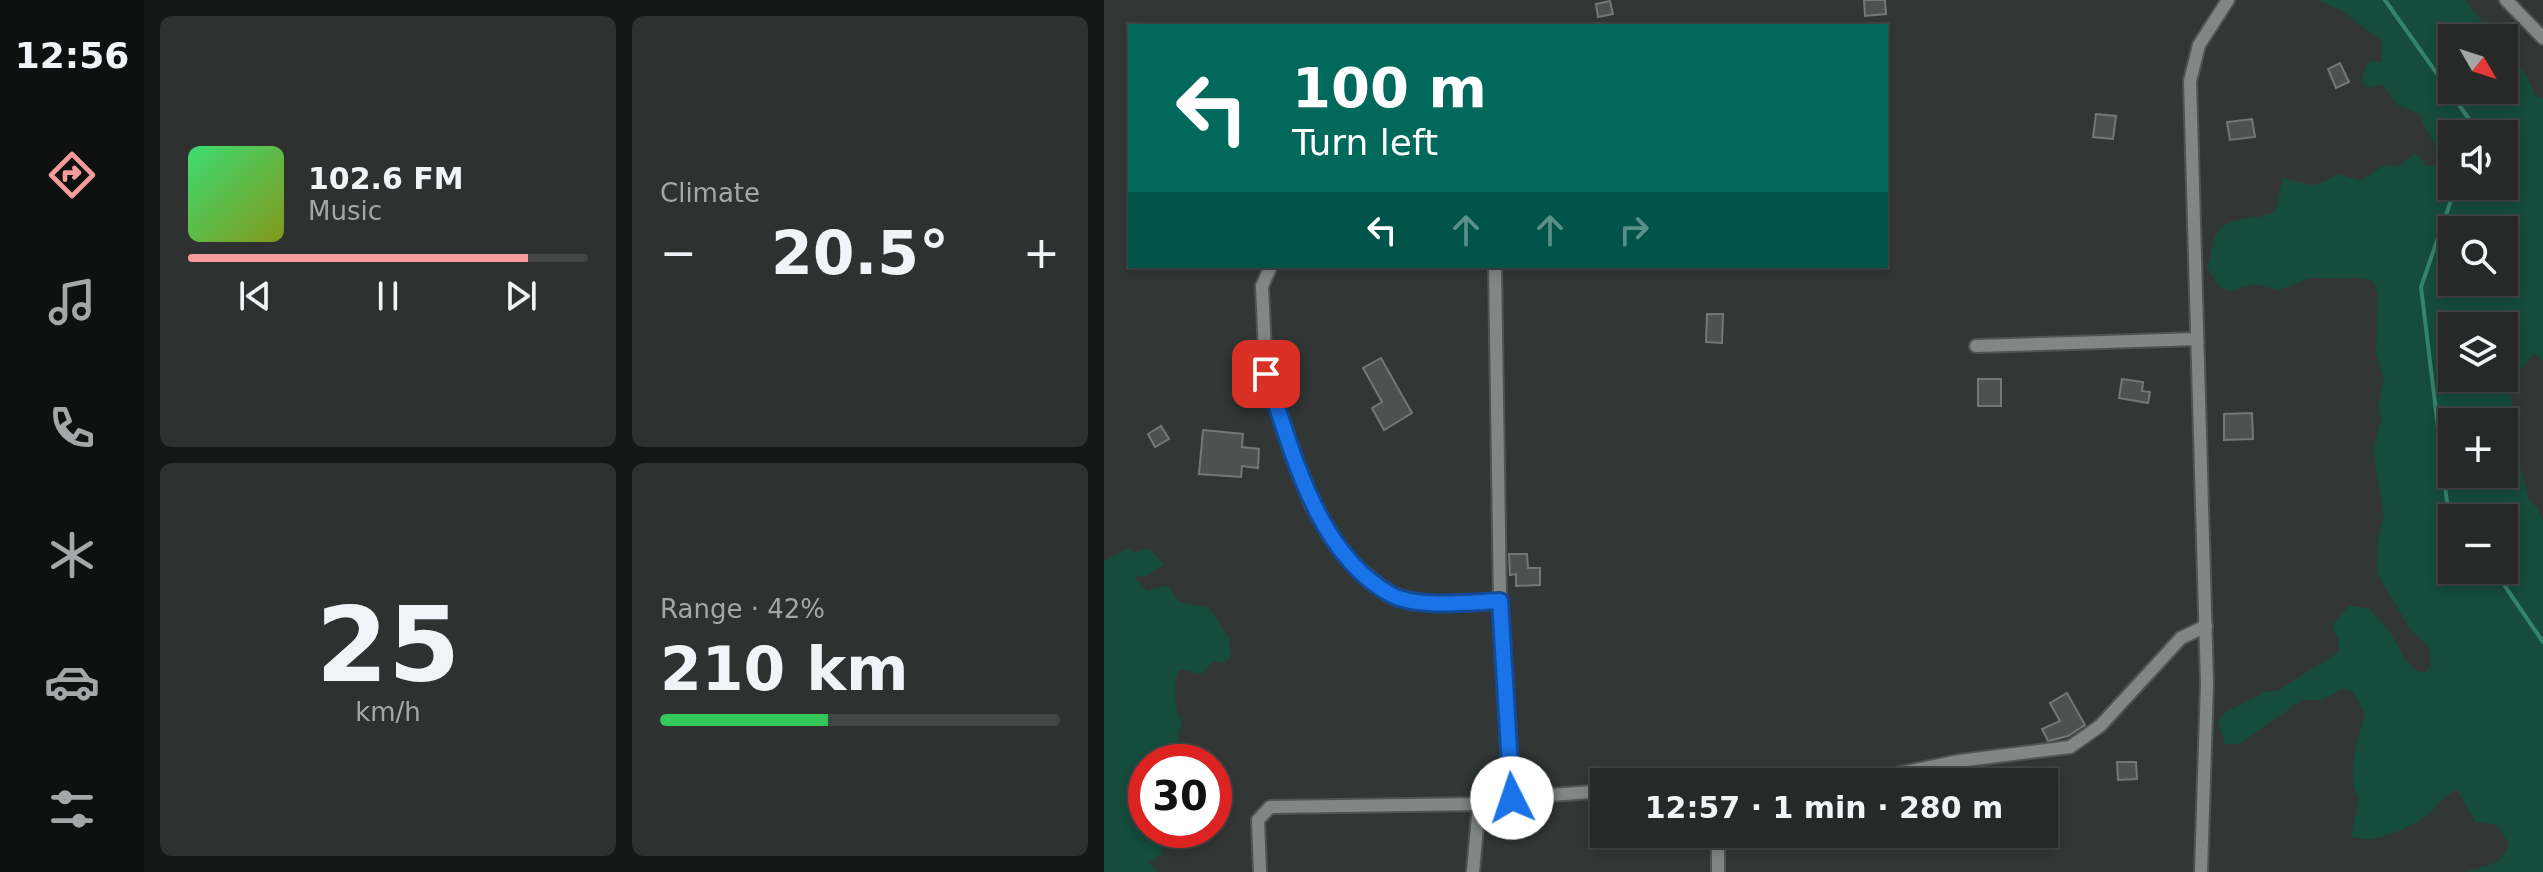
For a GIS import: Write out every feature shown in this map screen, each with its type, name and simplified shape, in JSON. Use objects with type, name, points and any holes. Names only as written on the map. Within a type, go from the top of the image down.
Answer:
[{"type":"street","points":[[2201,872],[2206,626],[2190,81],[2199,45],[2228,0]]},
{"type":"street","points":[[2506,0],[2543,38]]},
{"type":"street","points":[[1270,268],[1262,286],[1266,374],[1311,505],[1343,554],[1391,595],[1433,603],[1500,601]]},
{"type":"street","points":[[1495,268],[1500,601],[1512,798]]},
{"type":"street","points":[[1976,346],[2197,339]]},
{"type":"street","points":[[1925,768],[2070,747],[2100,726],[2181,638],[2206,626]]},
{"type":"street","points":[[1260,872],[1258,820],[1270,807],[1479,804],[1512,798],[1590,792]]},
{"type":"street","points":[[1473,872],[1479,804]]},
{"type":"street","points":[[1718,848],[1718,872]]},
{"type":"green space","points":[[2317,0],[2465,0],[2484,24],[2438,24],[2438,104],[2518,104],[2518,64],[2535,95],[2543,98],[2543,361],[2534,353],[2518,369],[2518,312],[2438,312],[2438,392],[2509,392],[2512,400],[2511,408],[2438,408],[2438,488],[2518,488],[2518,457],[2529,500],[2537,507],[2543,522],[2543,872],[2465,872],[2498,861],[2509,844],[2497,825],[2475,822],[2457,790],[2423,818],[2398,831],[2378,838],[2359,839],[2351,836],[2359,799],[2353,768],[2365,713],[2353,692],[2343,689],[2322,700],[2302,700],[2239,744],[2225,744],[2218,721],[2226,712],[2265,692],[2277,691],[2339,652],[2338,638],[2331,627],[2349,606],[2369,608],[2387,628],[2411,666],[2425,673],[2431,664],[2429,647],[2410,629],[2377,573],[2378,539],[2384,516],[2373,450],[2381,420],[2378,406],[2384,379],[2376,354],[2378,295],[2374,282],[2363,278],[2310,278],[2279,290],[2254,284],[2229,291],[2219,286],[2207,267],[2213,241],[2224,225],[2275,211],[2283,178],[2312,185],[2340,174],[2360,181],[2383,166],[2401,165],[2413,155],[2419,155],[2427,166],[2438,165],[2438,200],[2518,200],[2518,120],[2438,120],[2438,151],[2420,114],[2398,105],[2382,84],[2370,88],[2361,82],[2368,61],[2381,62],[2382,41],[2341,10]]},
{"type":"green space","points":[[1129,548],[1134,552],[1149,549],[1164,564],[1147,576],[1134,577],[1147,591],[1168,585],[1179,602],[1209,608],[1229,638],[1231,656],[1225,663],[1214,661],[1201,674],[1180,669],[1177,674],[1175,695],[1182,721],[1176,744],[1128,744],[1128,848],[1161,848],[1162,855],[1149,863],[1159,872],[1104,872],[1104,561]]},
{"type":"building","points":[[1864,0],[1885,0],[1886,14],[1865,16]]},
{"type":"building","points":[[1610,1],[1613,14],[1598,17],[1596,4]]},
{"type":"building","points":[[2340,63],[2349,82],[2336,88],[2328,69]]},
{"type":"building","points":[[2096,114],[2116,116],[2113,139],[2093,137]]},
{"type":"building","points":[[2252,119],[2255,137],[2230,140],[2227,122]]},
{"type":"building","points":[[1707,314],[1723,314],[1722,343],[1706,342]]},
{"type":"building","points":[[1381,358],[1412,413],[1384,430],[1372,408],[1382,402],[1363,368]]},
{"type":"building","points":[[1978,379],[2001,379],[2001,406],[1978,406]]},
{"type":"building","points":[[2122,379],[2143,382],[2142,391],[2150,392],[2148,403],[2119,398]]},
{"type":"building","points":[[2252,413],[2253,439],[2224,440],[2224,414]]},
{"type":"building","points":[[1161,426],[1169,439],[1155,447],[1148,434]]},
{"type":"building","points":[[1203,430],[1243,434],[1242,447],[1259,449],[1258,468],[1242,466],[1241,477],[1199,474]]},
{"type":"building","points":[[1509,554],[1527,554],[1528,568],[1540,568],[1540,585],[1516,586],[1516,574],[1510,575]]},
{"type":"building","points":[[2067,693],[2085,725],[2068,736],[2048,741],[2042,729],[2060,721],[2050,703]]},
{"type":"building","points":[[2117,762],[2136,762],[2137,779],[2118,780]]},
{"type":"waterway","points":[[2385,0],[2470,120]]},
{"type":"waterway","points":[[2448,504],[2421,287],[2451,200]]},
{"type":"waterway","points":[[2504,584],[2543,642]]},
{"type":"route","points":[[1266,374],[1311,505],[1343,554],[1391,595],[1433,603],[1500,601],[1512,798]]}]
